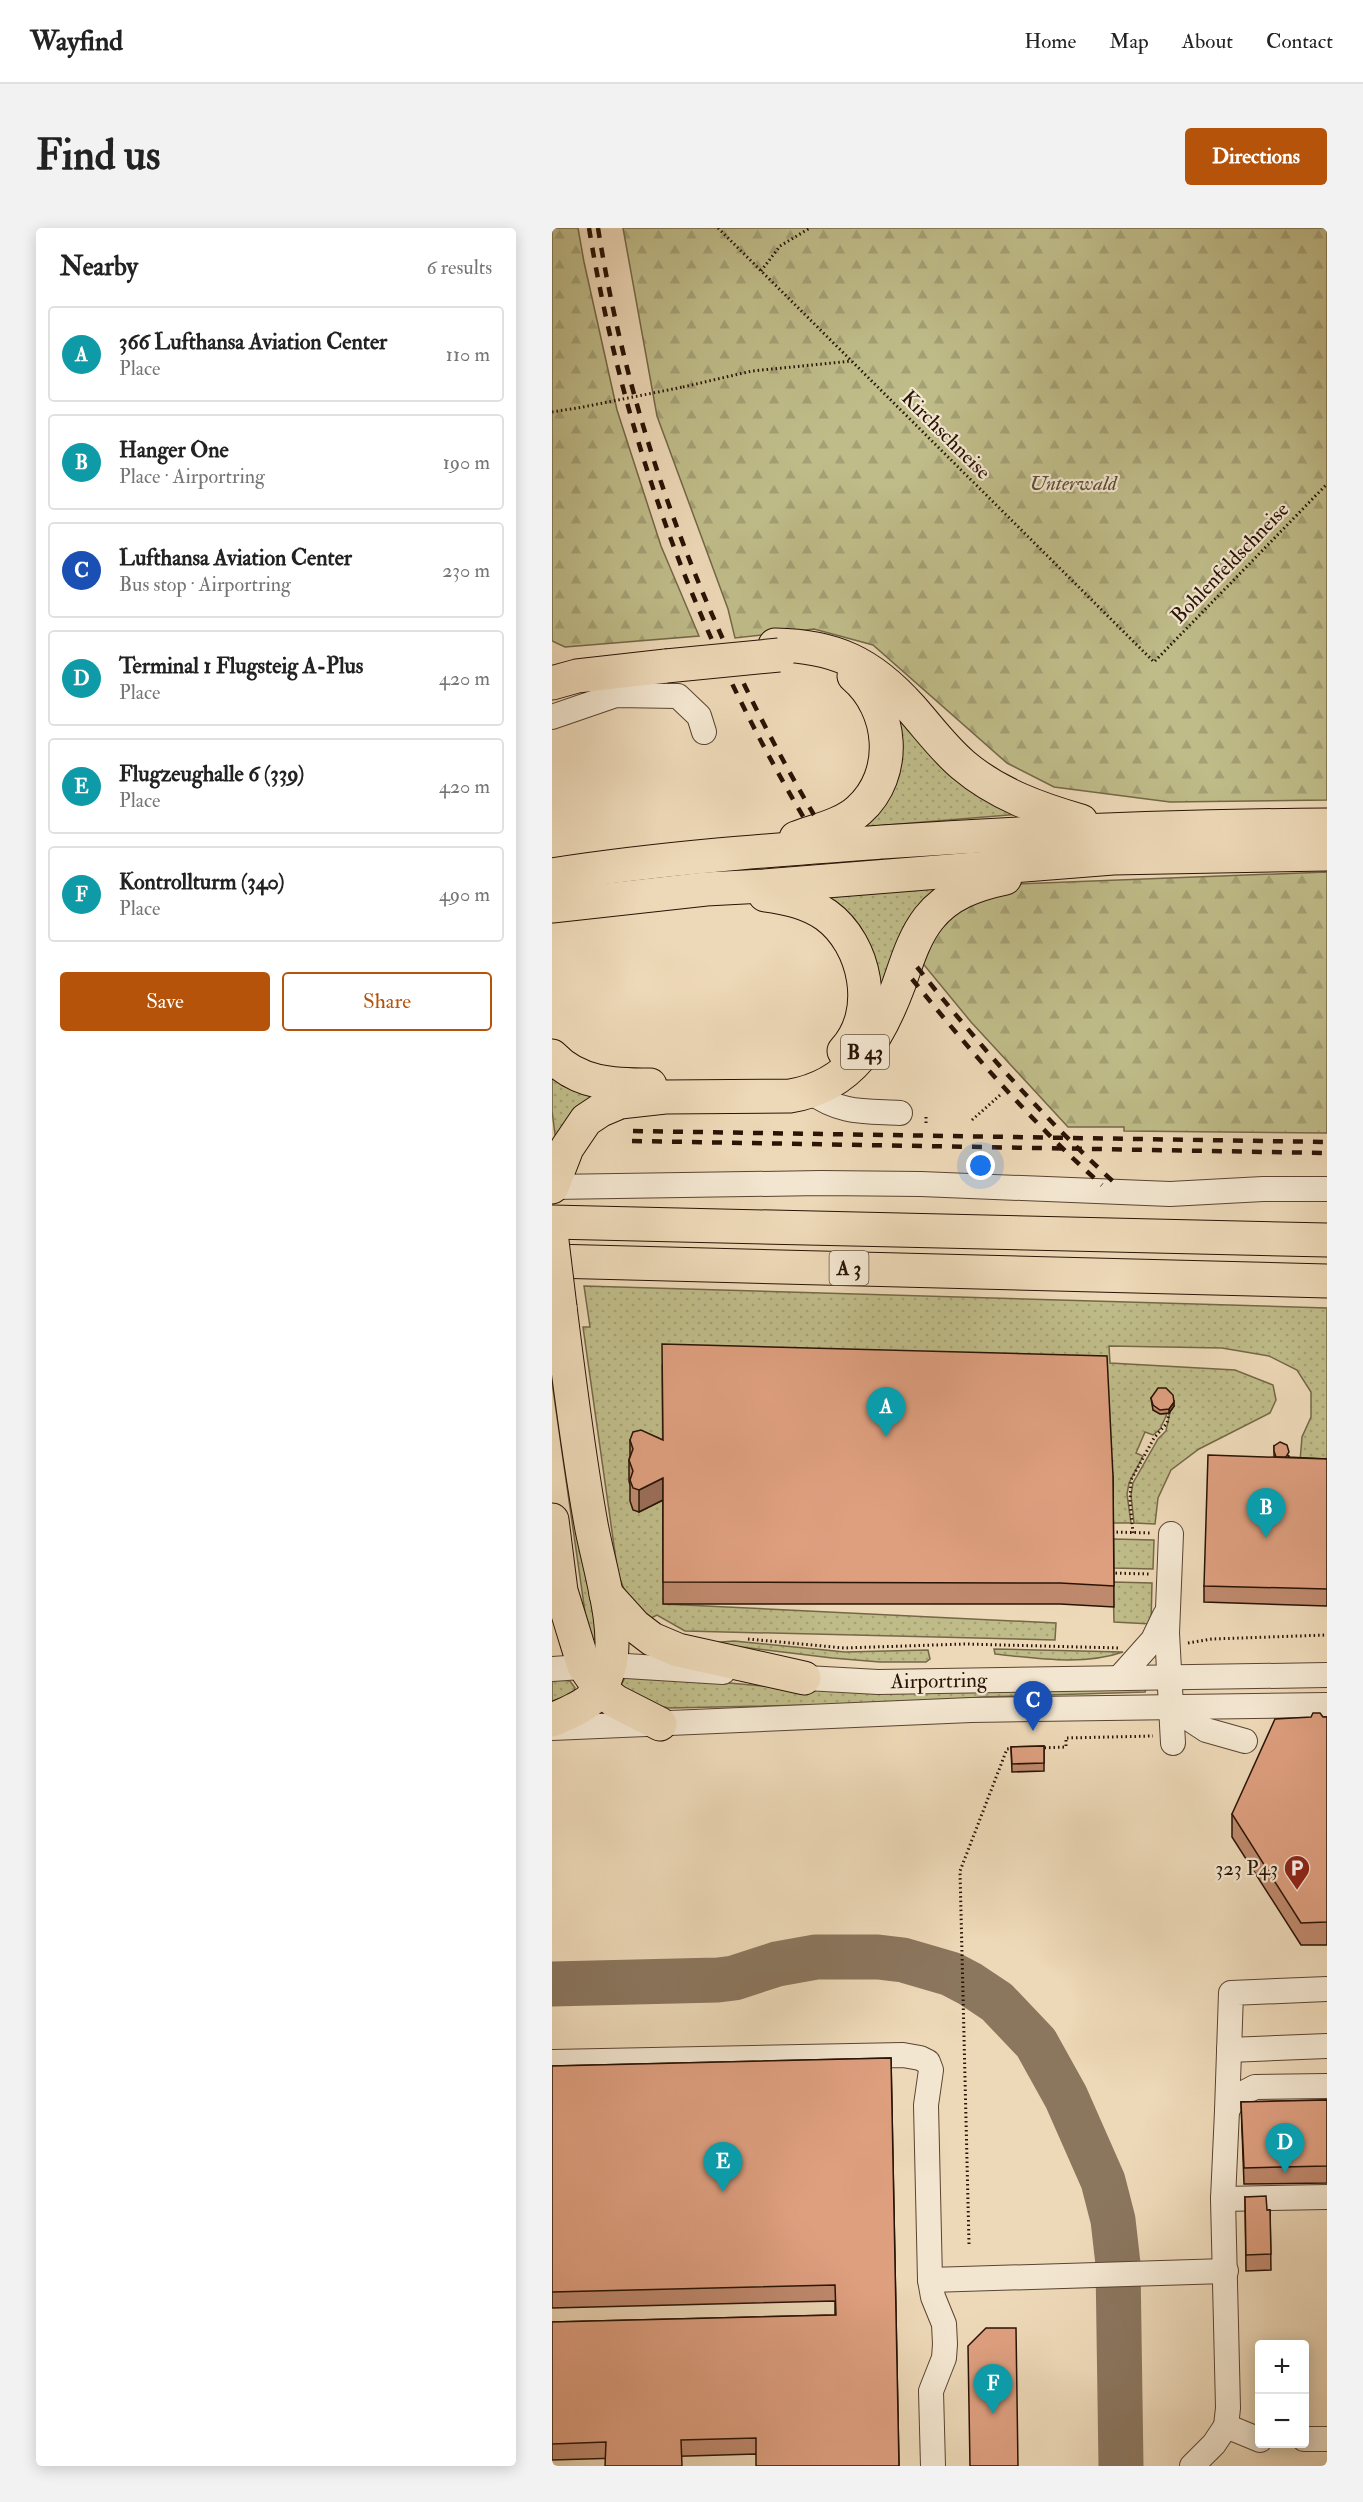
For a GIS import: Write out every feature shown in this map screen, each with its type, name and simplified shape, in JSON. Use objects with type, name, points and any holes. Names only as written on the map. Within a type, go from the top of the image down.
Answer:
[{"type":"highway","points":[[777,650],[820,648],[862,666],[884,681],[945,748],[981,778],[1007,794],[1111,843]]},
{"type":"highway","name":"B 43","points":[[664,661],[777,650],[826,660],[849,671],[872,694],[883,716],[886,755],[878,784],[859,810],[847,819],[762,852]]},
{"type":"highway","points":[[552,658],[578,663],[664,661]]},
{"type":"highway","points":[[552,683],[577,676],[664,661]]},
{"type":"highway","name":"B 43","points":[[552,906],[706,889],[764,886],[1111,843],[1327,825]]},
{"type":"highway","name":"B 43","points":[[555,1179],[567,1148],[586,1120],[601,1110],[620,1102],[664,1097],[790,1096],[809,1092],[842,1074],[868,1049],[885,1018],[920,932],[942,905],[971,887],[1111,843]]},
{"type":"highway","name":"B 43","points":[[552,875],[762,852],[1111,843],[1327,854]]},
{"type":"highway","name":"B 43","points":[[552,1056],[570,1072],[606,1084],[772,1087],[799,1082],[823,1070],[850,1045],[859,1026],[865,992],[857,955],[849,939],[838,925],[825,914],[798,901],[706,889]]},
{"type":"highway","name":"A 3","points":[[552,1222],[1327,1240]]},
{"type":"highway","points":[[552,1241],[591,1524],[606,1594],[612,1645],[587,1672]]},
{"type":"highway","name":"A 3","points":[[552,1261],[1327,1281]]},
{"type":"highway","points":[[552,1521],[561,1591],[594,1699],[552,1720]]},
{"type":"highway","points":[[552,1628],[561,1591]]},
{"type":"highway","points":[[606,1594],[635,1626],[652,1639],[678,1650],[804,1678]]},
{"type":"highway","points":[[587,1672],[625,1706],[660,1724]]},
{"type":"street","points":[[552,717],[616,695],[678,696],[699,716],[704,732]]},
{"type":"street","points":[[809,1092],[827,1104],[842,1109],[900,1113]]},
{"type":"street","points":[[555,1179],[909,1184],[1170,1194],[1263,1188],[1327,1189]]},
{"type":"street","points":[[1171,1534],[1169,1592],[1174,1677]]},
{"type":"street","points":[[1169,1592],[1179,1644],[1174,1677],[1161,1707],[1173,1743]]},
{"type":"street","points":[[1120,1677],[1157,1633],[1169,1592]]},
{"type":"street","name":"Airportring","points":[[587,1672],[878,1682],[1327,1675]]},
{"type":"street","name":"Airportring","points":[[552,1728],[960,1710],[1327,1705]]},
{"type":"street","points":[[1161,1707],[1206,1730],[1245,1741]]},
{"type":"street","points":[[1192,2466],[1214,2444],[1226,2426],[1228,2408],[1223,2199],[1231,1993],[1327,1989]]},
{"type":"street","points":[[1229,2050],[1327,2046]]},
{"type":"street","points":[[552,2062],[903,2055],[928,2062],[931,2070],[926,2105],[930,2280],[933,2297],[944,2324],[945,2344],[944,2358],[931,2391],[933,2466]]},
{"type":"street","points":[[1227,2111],[1234,2098],[1255,2087],[1327,2086]]},
{"type":"street","points":[[1223,2199],[1327,2197]]},
{"type":"street","points":[[930,2280],[1226,2271]]},
{"type":"street","points":[[1226,2426],[1255,2438]]},
{"type":"street","points":[[1309,2439],[1327,2439]]},
{"type":"path","name":"Kirchschneise","points":[[718,228],[1154,662]]},
{"type":"path","points":[[761,271],[780,246],[810,228]]},
{"type":"path","points":[[552,412],[683,387],[752,371],[852,361]]},
{"type":"path","name":"Bohlenfeldschneise","points":[[1154,662],[1327,484]]},
{"type":"path","points":[[972,1120],[1000,1095]]},
{"type":"path","points":[[926,1117],[926,1124]]},
{"type":"path","points":[[1133,1533],[1130,1502],[1131,1480],[1154,1438],[1167,1423],[1168,1413]]},
{"type":"path","points":[[1111,1532],[1171,1534]]},
{"type":"path","points":[[1100,1573],[1169,1592]]},
{"type":"path","points":[[1179,1644],[1212,1639],[1327,1635]]},
{"type":"path","points":[[743,1639],[844,1648],[920,1645],[1112,1649],[1148,1646]]},
{"type":"path","points":[[920,1645],[931,1648]]},
{"type":"path","points":[[994,1648],[1004,1646]]},
{"type":"path","points":[[1035,1748],[1066,1748],[1066,1738],[1153,1737],[1161,1707]]},
{"type":"path","points":[[969,2244],[960,1871],[1007,1749],[1016,1748]]},
{"type":"green space","points":[[552,228],[578,228],[617,410],[661,546],[699,636],[565,647],[552,641]]},
{"type":"green space","name":"Unterwald","points":[[623,228],[1327,228],[1327,800],[1170,802],[1054,787],[1007,763],[873,645],[814,629],[735,638],[728,609],[657,416]]},
{"type":"green space","points":[[890,712],[1020,814],[851,828]]},
{"type":"green space","points":[[1327,872],[1327,1133],[1124,1131],[1124,1127],[1068,1127],[971,1022],[920,960],[946,913],[1014,884]]},
{"type":"green space","points":[[954,885],[871,1001],[812,896]]},
{"type":"green space","points":[[552,1070],[605,1096],[556,1142],[552,1111]]},
{"type":"green space","points":[[584,1286],[1327,1308],[1327,1466],[1300,1461],[1302,1437],[1311,1417],[1311,1392],[1297,1370],[1269,1356],[1222,1348],[1109,1346],[1110,1363],[1235,1370],[1273,1385],[1276,1400],[1270,1413],[1199,1449],[1171,1470],[1158,1498],[1155,1524],[1134,1523],[1131,1495],[1133,1483],[1158,1439],[1166,1431],[1170,1412],[1174,1406],[1173,1399],[1152,1398],[1153,1410],[1160,1414],[1167,1414],[1160,1429],[1153,1435],[1145,1432],[1136,1453],[1143,1456],[1129,1483],[1127,1494],[1131,1523],[1113,1523],[662,1365],[664,1604],[1056,1623],[1055,1640],[685,1631],[657,1615],[647,1620],[624,1589],[618,1574],[583,1327],[590,1327]]},
{"type":"green space","points":[[552,1323],[603,1638],[589,1640],[552,1382]]},
{"type":"green space","points":[[1113,1539],[1154,1540],[1153,1569],[1113,1568]]},
{"type":"green space","points":[[1113,1582],[1152,1583],[1151,1624],[1114,1622]]},
{"type":"green space","points":[[734,1641],[845,1652],[928,1650],[930,1659],[926,1662],[880,1662],[708,1643]]},
{"type":"green space","points":[[994,1649],[1123,1652],[1092,1659],[1059,1660],[995,1654]]},
{"type":"green space","points":[[627,1674],[763,1686],[1146,1689],[1145,1692],[982,1697],[917,1703],[669,1708],[655,1705],[619,1689]]},
{"type":"green space","points":[[552,1679],[570,1681],[575,1688],[573,1694],[552,1701]]},
{"type":"building","points":[[662,1344],[1107,1356],[1113,1476],[1114,1586],[1060,1583],[663,1582],[663,1478],[639,1490],[633,1488],[630,1480],[633,1471],[629,1460],[633,1449],[630,1440],[633,1432],[641,1430],[663,1440]]},
{"type":"building","points":[[1158,1388],[1166,1388],[1173,1395],[1174,1402],[1169,1409],[1160,1410],[1153,1405],[1151,1398]]},
{"type":"building","points":[[1280,1442],[1287,1445],[1289,1452],[1286,1457],[1276,1457],[1274,1446]]},
{"type":"building","points":[[1208,1455],[1327,1459],[1327,1589],[1204,1586]]},
{"type":"building","name":"323 P43","points":[[1313,1713],[1320,1713],[1323,1717],[1327,1717],[1327,1922],[1301,1923],[1232,1814],[1275,1719],[1311,1717]]},
{"type":"building","points":[[1044,1746],[1044,1763],[1012,1764],[1011,1747]]},
{"type":"building","points":[[891,2058],[899,2466],[756,2466],[756,2438],[681,2440],[682,2466],[605,2466],[606,2442],[552,2444],[552,2322],[836,2315],[835,2285],[552,2292],[552,2066]]},
{"type":"building","points":[[1327,2100],[1327,2166],[1244,2168],[1241,2102]]},
{"type":"building","points":[[1266,2196],[1267,2210],[1270,2210],[1271,2254],[1246,2255],[1245,2197]]},
{"type":"building","points":[[986,2328],[1016,2328],[1018,2466],[970,2466],[968,2346]]},
{"type":"taxiway","points":[[552,1984],[718,1980],[734,1978],[777,1964],[816,1957],[878,1957],[903,1960],[951,1974],[997,2002],[1036,2043],[1066,2097],[1103,2181],[1113,2220],[1118,2264],[1121,2466]]},
{"type":"railway","points":[[589,228],[622,383],[643,459],[669,533],[697,606],[730,678],[765,749],[804,818]]},
{"type":"railway","points":[[598,228],[612,306],[631,382],[653,457],[679,532],[740,676],[814,815]]},
{"type":"railway","points":[[917,967],[1012,1080],[1063,1134],[1117,1185]]},
{"type":"railway","points":[[912,979],[1003,1086],[1051,1137],[1102,1185]]},
{"type":"railway","points":[[633,1131],[1327,1142]]},
{"type":"railway","points":[[632,1141],[1327,1153]]},
{"type":"place","name":"366 Lufthansa Aviation Center","points":[[886,1437]]},
{"type":"place","name":"Hanger One","points":[[1266,1538]]},
{"type":"place","name":"Lufthansa Aviation Center","points":[[1033,1731]]},
{"type":"place","name":"323 P43","points":[[1297,1891]]},
{"type":"place","name":"Terminal 1 Flugsteig A-Plus","points":[[1285,2173]]},
{"type":"place","name":"Flugzeughalle 6 (339)","points":[[723,2192]]},
{"type":"place","name":"Kontrollturm (340)","points":[[993,2414]]}]
